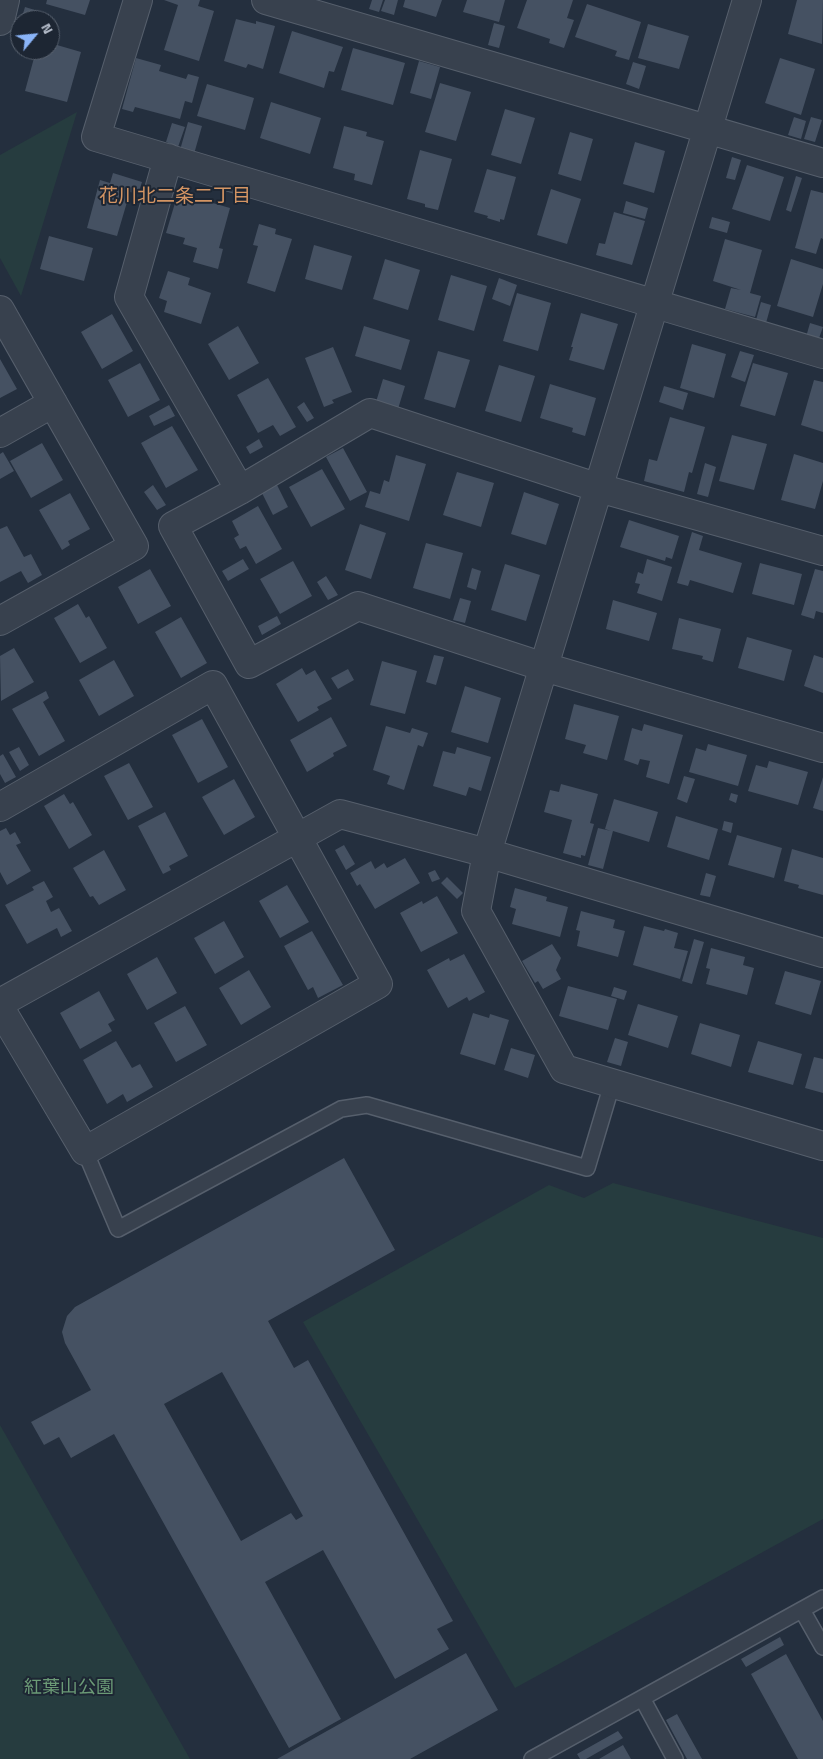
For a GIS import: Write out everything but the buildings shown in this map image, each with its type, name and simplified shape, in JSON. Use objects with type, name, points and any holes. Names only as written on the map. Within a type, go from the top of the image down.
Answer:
[{"type":"street","points":[[0,21],[5,0]]},
{"type":"street","points":[[138,0],[96,137],[823,354]]},
{"type":"street","points":[[266,0],[823,163]]},
{"type":"street","points":[[747,0],[487,853],[476,911],[564,1069],[823,1146]]},
{"type":"street","points":[[168,158],[129,297],[240,490]]},
{"type":"street","points":[[0,310],[134,546],[0,622]]},
{"type":"street","points":[[0,433],[53,403]]},
{"type":"street","points":[[823,551],[599,488],[370,413],[240,490],[173,526],[249,664],[358,606],[544,667],[823,748]]},
{"type":"street","points":[[0,807],[213,686],[378,984],[85,1151],[0,1008]]},
{"type":"street","points":[[0,1003],[340,814],[487,853],[823,953]]},
{"type":"lane","points":[[85,1151],[118,1229],[341,1109],[367,1105],[587,1168],[612,1084]]},
{"type":"lane","points":[[532,1759],[823,1598]]},
{"type":"lane","points":[[802,1610],[823,1647]]},
{"type":"lane","points":[[642,1698],[676,1759]]},
{"type":"green space","points":[[77,112],[21,296],[0,258],[0,155]]},
{"type":"green space","points":[[613,1183],[823,1238],[823,1519],[515,1688],[303,1322],[549,1185],[584,1198]]},
{"type":"green space","name":"紅葉山公園","points":[[0,1425],[190,1759],[0,1759]]},
{"type":"district","name":"花川北二条二丁目","points":[[175,197]]}]
